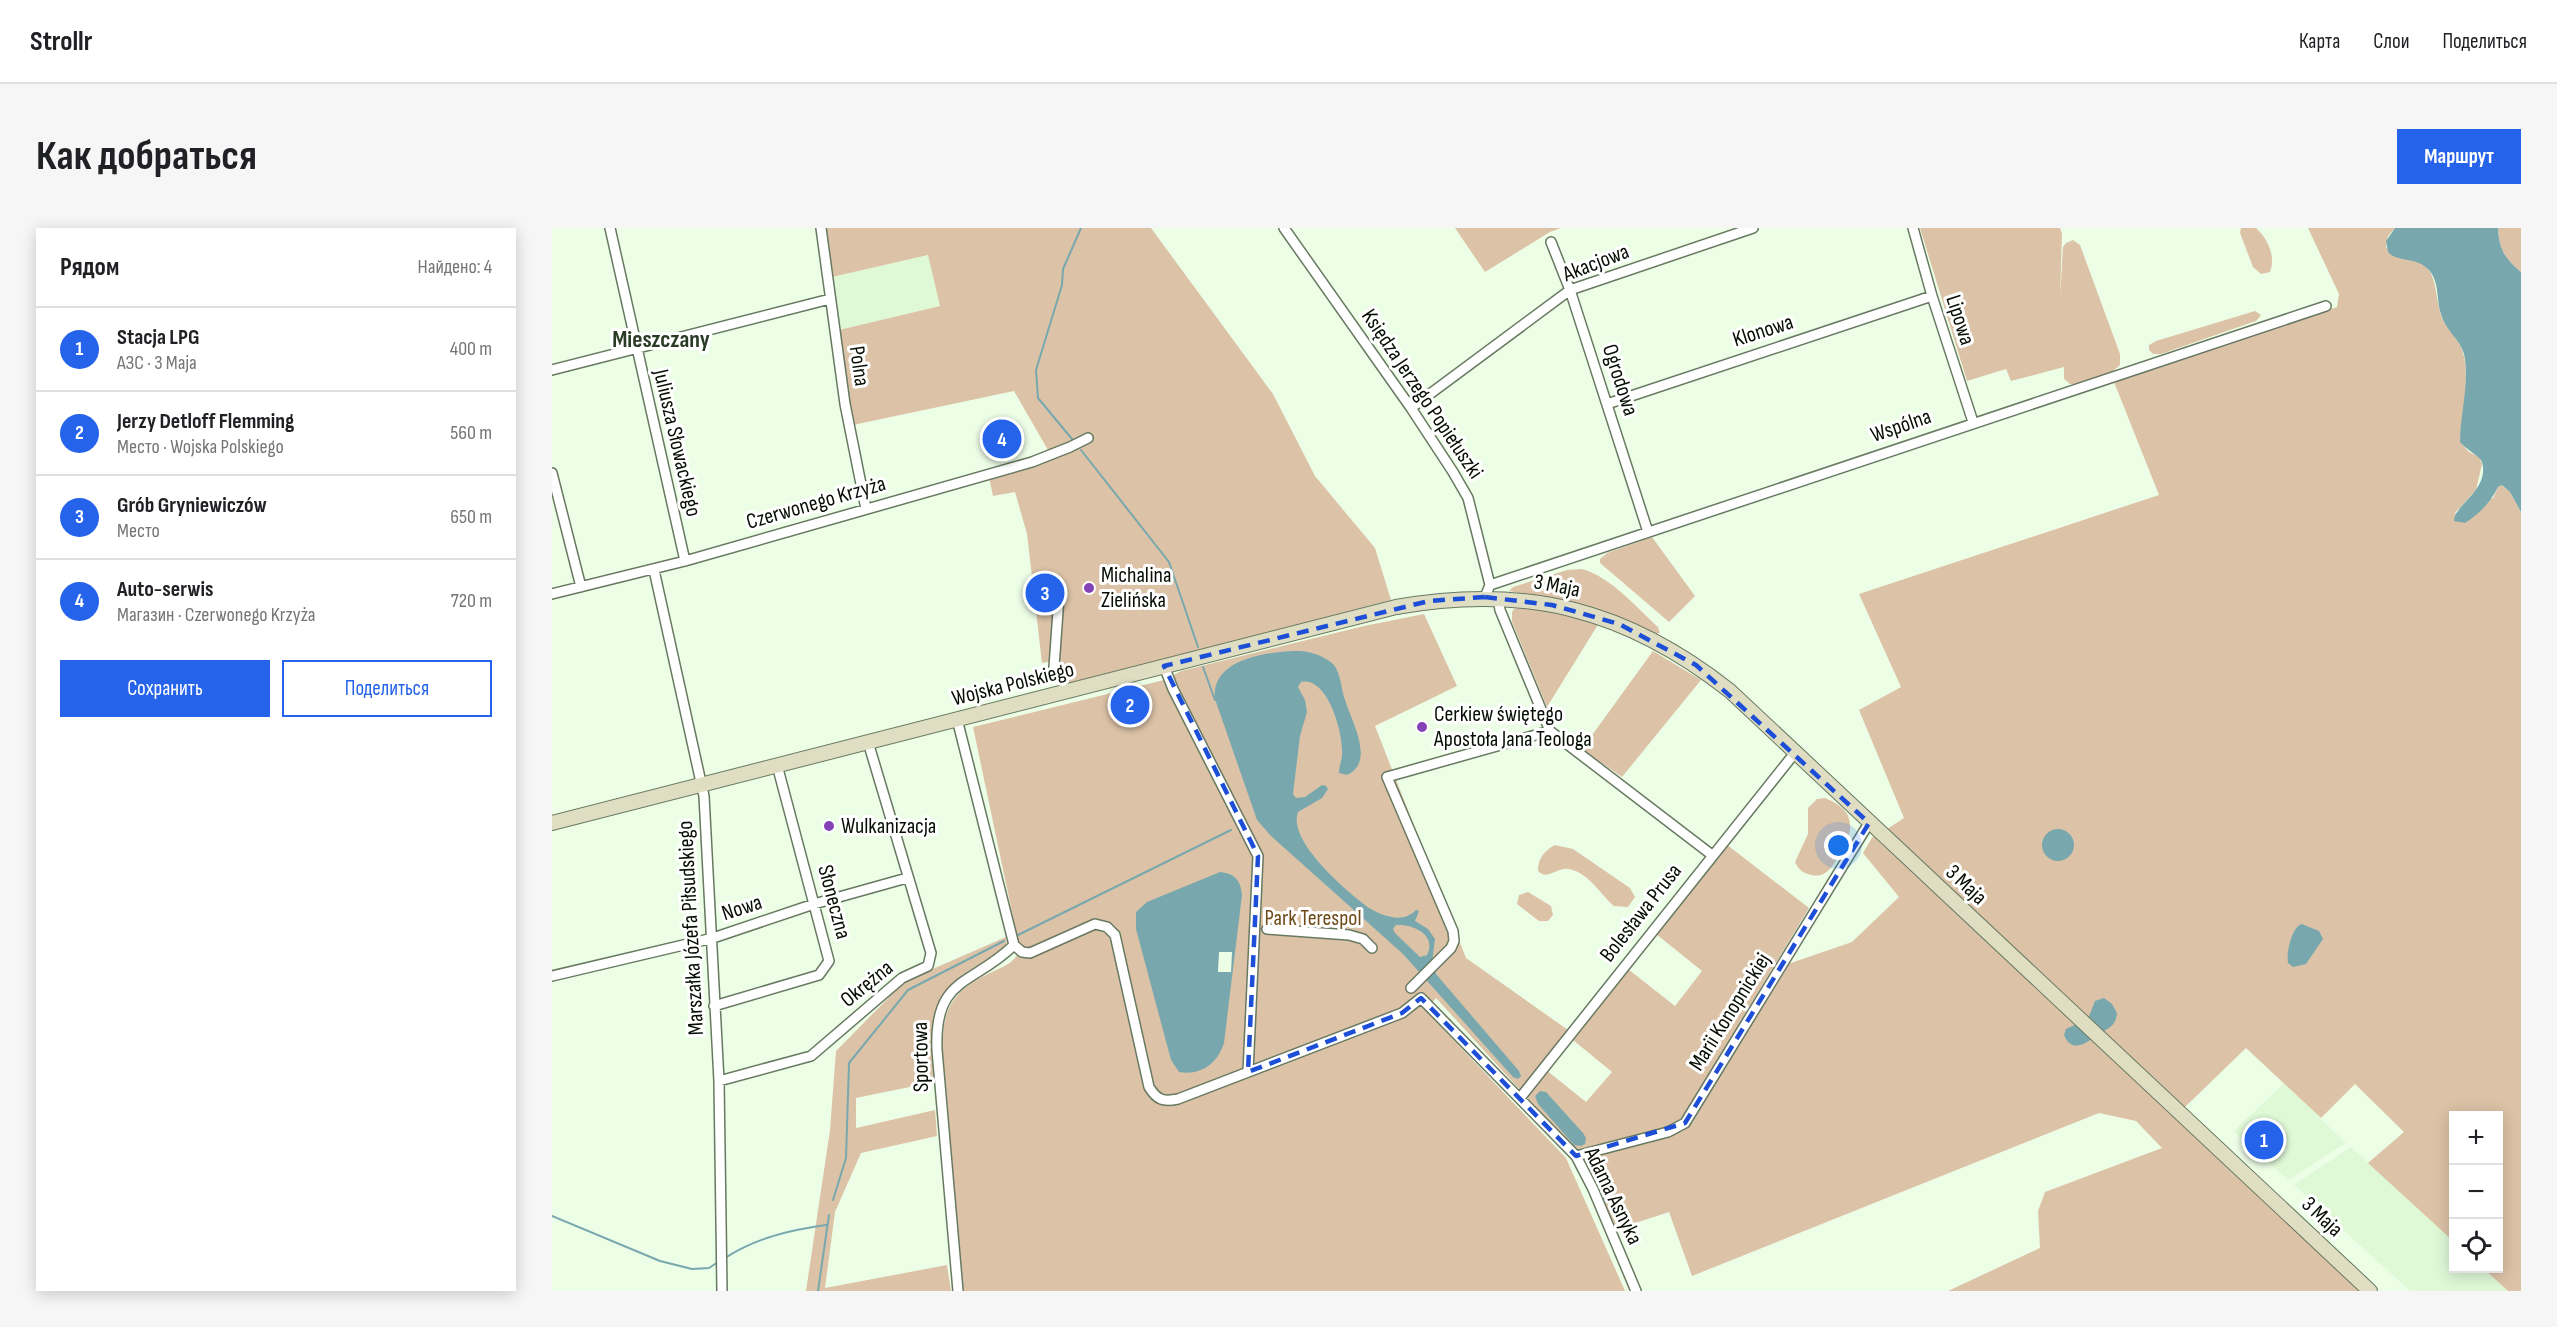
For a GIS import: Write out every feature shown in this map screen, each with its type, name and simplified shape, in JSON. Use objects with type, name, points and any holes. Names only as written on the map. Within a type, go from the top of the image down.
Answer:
[{"type":"street","name":"Juliusza Słowackiego","points":[[610,228],[685,561]]},
{"type":"street","name":"Polna","points":[[821,228],[845,404],[866,509]]},
{"type":"street","name":"Księdza Jerzego Popiełuszki","points":[[1284,228],[1411,408],[1468,498],[1491,594],[1500,610],[1526,678],[1550,730],[1712,855]]},
{"type":"street","name":"Akacjowa","points":[[1411,408],[1570,290],[1753,228]]},
{"type":"street","name":"Lipowa","points":[[1913,228],[1932,296],[1973,422]]},
{"type":"street","name":"Ogrodowa","points":[[1551,242],[1570,290],[1648,532]]},
{"type":"street","name":"Klonowa","points":[[1607,404],[1932,296]]},
{"type":"street","points":[[552,370],[830,299]]},
{"type":"street","name":"Wspólna","points":[[1491,594],[1648,532],[2326,306]]},
{"type":"street","name":"Czerwonego Krzyża","points":[[552,594],[654,570],[1032,462],[1088,438]]},
{"type":"street","points":[[552,473],[581,587]]},
{"type":"street","name":"Marszałka Józefa Piłsudskiego","points":[[654,570],[703,784],[719,1081],[722,1291]]},
{"type":"street","name":"Wojska Polskiego","points":[[552,823],[1396,607],[1491,594]]},
{"type":"street","name":"3 Maja","points":[[1491,594],[1552,605],[1619,624],[1656,641],[1696,665],[1730,692],[2370,1291]]},
{"type":"street","points":[[1054,667],[1059,597]]},
{"type":"street","points":[[957,719],[1014,945],[1022,952],[1030,954],[1095,924],[1107,927],[1115,935],[1149,1087],[1155,1097],[1165,1102],[1178,1100],[1248,1072],[1258,856],[1173,689],[1164,666]]},
{"type":"street","points":[[1411,988],[1450,948],[1454,941],[1453,931],[1387,777],[1550,730]]},
{"type":"street","name":"Okrężna","points":[[719,1081],[811,1056],[902,978],[928,966],[931,953],[867,742]]},
{"type":"street","name":"Bolesława Prusa","points":[[1520,1098],[1794,754]]},
{"type":"street","name":"Słoneczna","points":[[714,1006],[819,975],[829,961],[777,765]]},
{"type":"street","name":"Marii Konopnickiej","points":[[1576,1156],[1668,1132],[1685,1123],[1869,823]]},
{"type":"street","name":"Nowa","points":[[552,976],[713,938],[814,904],[907,878]]},
{"type":"street","points":[[1267,929],[1349,934],[1363,939],[1372,948]]},
{"type":"street","name":"Sportowa","points":[[958,1291],[937,1050],[939,1014],[942,1004],[954,988],[1004,955],[1014,945]]},
{"type":"street","name":"Adama Asnyka","points":[[1248,1072],[1402,1013],[1421,998],[1576,1156],[1593,1189],[1636,1291]]},
{"type":"highlighted area","points":[[1485,597],[1552,605],[1619,624],[1696,665],[1869,823],[1685,1123],[1576,1156],[1421,998],[1402,1013],[1248,1072],[1258,856],[1164,666],[1429,601]]},
{"type":"shaded area","points":[[929,255],[940,306],[839,330],[832,277]]},
{"type":"shaded area","points":[[2284,1083],[2346,1143],[2288,1180],[2234,1131]]},
{"type":"shaded area","points":[[2351,1147],[2449,1237],[2449,1273],[2488,1273],[2508,1291],[2410,1291],[2294,1185]]},
{"type":"green space","points":[[825,228],[1151,228],[1273,394],[1315,476],[1375,548],[1391,600],[1072,683],[1061,681],[1057,660],[1042,663],[1027,534],[1015,492],[993,496],[989,477],[1052,457],[1014,391],[853,425],[839,330],[940,306],[928,255],[832,277]]},
{"type":"green space","points":[[1455,228],[1561,228],[1550,232],[1485,272]]},
{"type":"green space","points":[[1920,228],[2060,228],[2062,234],[2060,298],[2063,247],[2073,240],[2080,245],[2120,354],[2120,365],[2112,372],[2074,384],[2064,379],[2064,367],[2011,381],[2006,369],[1967,381]]},
{"type":"green space","points":[[2241,228],[2256,228],[2264,237],[2270,248],[2272,266],[2270,272],[2261,274],[2253,267],[2240,233]]},
{"type":"green space","points":[[2308,228],[2395,228],[2388,236],[2386,247],[2396,257],[2420,262],[2432,275],[2441,315],[2460,345],[2465,360],[2466,383],[2460,442],[2469,452],[2479,457],[2482,464],[2476,490],[2454,514],[2493,498],[2498,487],[2502,485],[2510,492],[2521,512],[2521,1291],[2508,1291],[2488,1273],[2503,1273],[2503,1111],[2449,1111],[2449,1237],[2368,1163],[2404,1132],[2355,1084],[2321,1118],[2246,1048],[2184,1108],[1895,839],[1887,829],[1904,818],[1859,710],[1901,687],[1859,594],[2159,495],[2114,382],[2337,307],[2339,294]]},
{"type":"green space","points":[[2498,228],[2521,228],[2521,272],[2504,253]]},
{"type":"green space","points":[[2255,311],[2261,315],[2256,321],[2161,354],[2153,354],[2149,350],[2149,345],[2156,341]]},
{"type":"green space","points":[[1652,537],[1695,596],[1669,622],[1600,563],[1600,559],[1607,553]]},
{"type":"green space","points":[[1582,569],[1613,586],[1658,627],[1660,633],[1656,634],[1627,620],[1587,606],[1509,591],[1513,587],[1567,570]]},
{"type":"green space","points":[[1524,607],[1557,612],[1599,623],[1547,707],[1512,622],[1514,609]]},
{"type":"green space","name":"Park Terespol","points":[[1424,614],[1457,686],[1375,726],[1466,958],[1568,1030],[1540,1065],[1586,1102],[1612,1072],[1573,1040],[1628,969],[1675,1006],[1702,971],[1656,934],[1726,844],[1809,908],[1721,1054],[1726,1062],[1785,965],[1852,942],[1899,897],[1863,853],[1873,836],[2360,1291],[1948,1291],[2040,1248],[2038,1211],[2045,1192],[2162,1148],[2136,1121],[2099,1113],[1692,1276],[1669,1212],[1614,1230],[1583,1161],[1585,1157],[1683,1131],[1693,1122],[1701,1105],[1694,1101],[1681,1118],[1664,1130],[1575,1150],[1436,998],[1426,1011],[1566,1158],[1625,1291],[963,1291],[943,1056],[944,1026],[951,1004],[958,995],[978,979],[1009,964],[1020,950],[973,727],[1164,680],[1181,671],[1364,626]]},
{"type":"green space","points":[[1653,651],[1701,680],[1622,777],[1582,749]]},
{"type":"green space","points":[[1825,798],[1841,807],[1849,819],[1850,826],[1846,841],[1833,866],[1825,873],[1815,876],[1802,871],[1795,862],[1808,834],[1808,808],[1817,799]]},
{"type":"green space","points":[[1555,845],[1573,849],[1630,888],[1635,897],[1628,907],[1614,906],[1588,879],[1576,871],[1565,869],[1541,874],[1538,871],[1542,855]]},
{"type":"green space","points":[[1528,892],[1551,906],[1553,915],[1548,921],[1539,921],[1517,904],[1519,895]]},
{"type":"green space","points":[[1006,937],[1007,946],[964,974],[943,996],[934,1023],[932,1052],[934,1082],[856,1098],[856,1128],[935,1110],[937,1136],[861,1153],[835,1212],[825,1288],[947,1265],[951,1291],[806,1291],[830,1130],[836,1051],[905,981]]},
{"type":"water","points":[[2395,228],[2498,228],[2504,253],[2521,272],[2521,512],[2510,492],[2502,485],[2498,487],[2484,507],[2465,523],[2454,521],[2459,509],[2481,481],[2483,472],[2481,460],[2460,442],[2466,376],[2464,354],[2443,320],[2435,280],[2429,270],[2419,263],[2388,252],[2386,241]]},
{"type":"water","points":[[1300,651],[1314,653],[1334,665],[1356,729],[1361,751],[1360,761],[1355,769],[1347,775],[1339,773],[1342,756],[1341,741],[1331,706],[1318,687],[1310,682],[1301,682],[1298,687],[1305,700],[1307,712],[1300,736],[1293,794],[1296,798],[1305,797],[1322,785],[1328,789],[1322,798],[1298,812],[1297,824],[1301,837],[1321,865],[1369,908],[1380,914],[1399,918],[1416,910],[1419,911],[1415,921],[1428,929],[1435,939],[1432,962],[1436,974],[1519,1071],[1521,1076],[1518,1079],[1513,1077],[1403,954],[1271,836],[1257,820],[1215,699],[1216,685],[1222,674],[1244,660],[1259,655]],"holes":[[[1396,925],[1410,926],[1426,936],[1429,942],[1427,955],[1420,957],[1395,933],[1393,929]]]},
{"type":"water","points":[[2058,829],[2069,834],[2074,845],[2069,856],[2058,861],[2047,856],[2042,845],[2047,834]]},
{"type":"water","points":[[1220,872],[1236,878],[1242,895],[1224,1043],[1218,1057],[1208,1066],[1194,1072],[1179,1072],[1171,1060],[1136,929],[1136,912],[1147,902]]},
{"type":"water","points":[[2302,924],[2319,931],[2323,939],[2306,964],[2293,967],[2288,963],[2289,947],[2295,930]]},
{"type":"water","points":[[2104,998],[2112,1004],[2117,1013],[2114,1024],[2080,1045],[2076,1046],[2067,1041],[2064,1035],[2066,1029],[2088,1019],[2095,1001]]},
{"type":"water","points":[[1540,1091],[1546,1092],[1583,1133],[1586,1138],[1585,1144],[1574,1145],[1538,1104],[1535,1096]]},
{"type":"water","points":[[1592,1156],[1601,1160],[1614,1197],[1610,1203],[1605,1203],[1602,1199],[1590,1164]]},
{"type":"pier","points":[[1219,952],[1232,952],[1231,972],[1218,972]]},
{"type":"waterway","points":[[1072,439],[1038,398],[1036,370],[1062,285],[1063,269],[1081,228]]},
{"type":"waterway","points":[[1081,450],[1169,562],[1198,647]]},
{"type":"waterway","points":[[1203,667],[1215,700]]},
{"type":"waterway","points":[[1018,935],[1231,830]]},
{"type":"waterway","points":[[833,1200],[846,1158],[849,1063],[908,990],[1004,941]]},
{"type":"waterway","points":[[818,1291],[829,1215]]},
{"type":"waterway","points":[[552,1216],[660,1261],[692,1269],[709,1268],[718,1262]]},
{"type":"waterway","points":[[725,1258],[749,1245],[774,1236],[826,1225]]},
{"type":"place","name":"Auto-serwis","points":[[1002,439]]},
{"type":"place","name":"Michalina Zielińska","points":[[1089,588]]},
{"type":"place","name":"Grób Gryniewiczów","points":[[1045,593]]},
{"type":"place","name":"Jerzy Detloff Flemming","points":[[1130,705]]},
{"type":"place","name":"Cerkiew świętego Apostoła Jana Teologa","points":[[1422,727]]},
{"type":"place","name":"Wulkanizacja","points":[[829,826]]},
{"type":"place","name":"Stacja LPG","points":[[2264,1140]]},
{"type":"district","name":"Mieszczany","points":[[661,339]]}]
